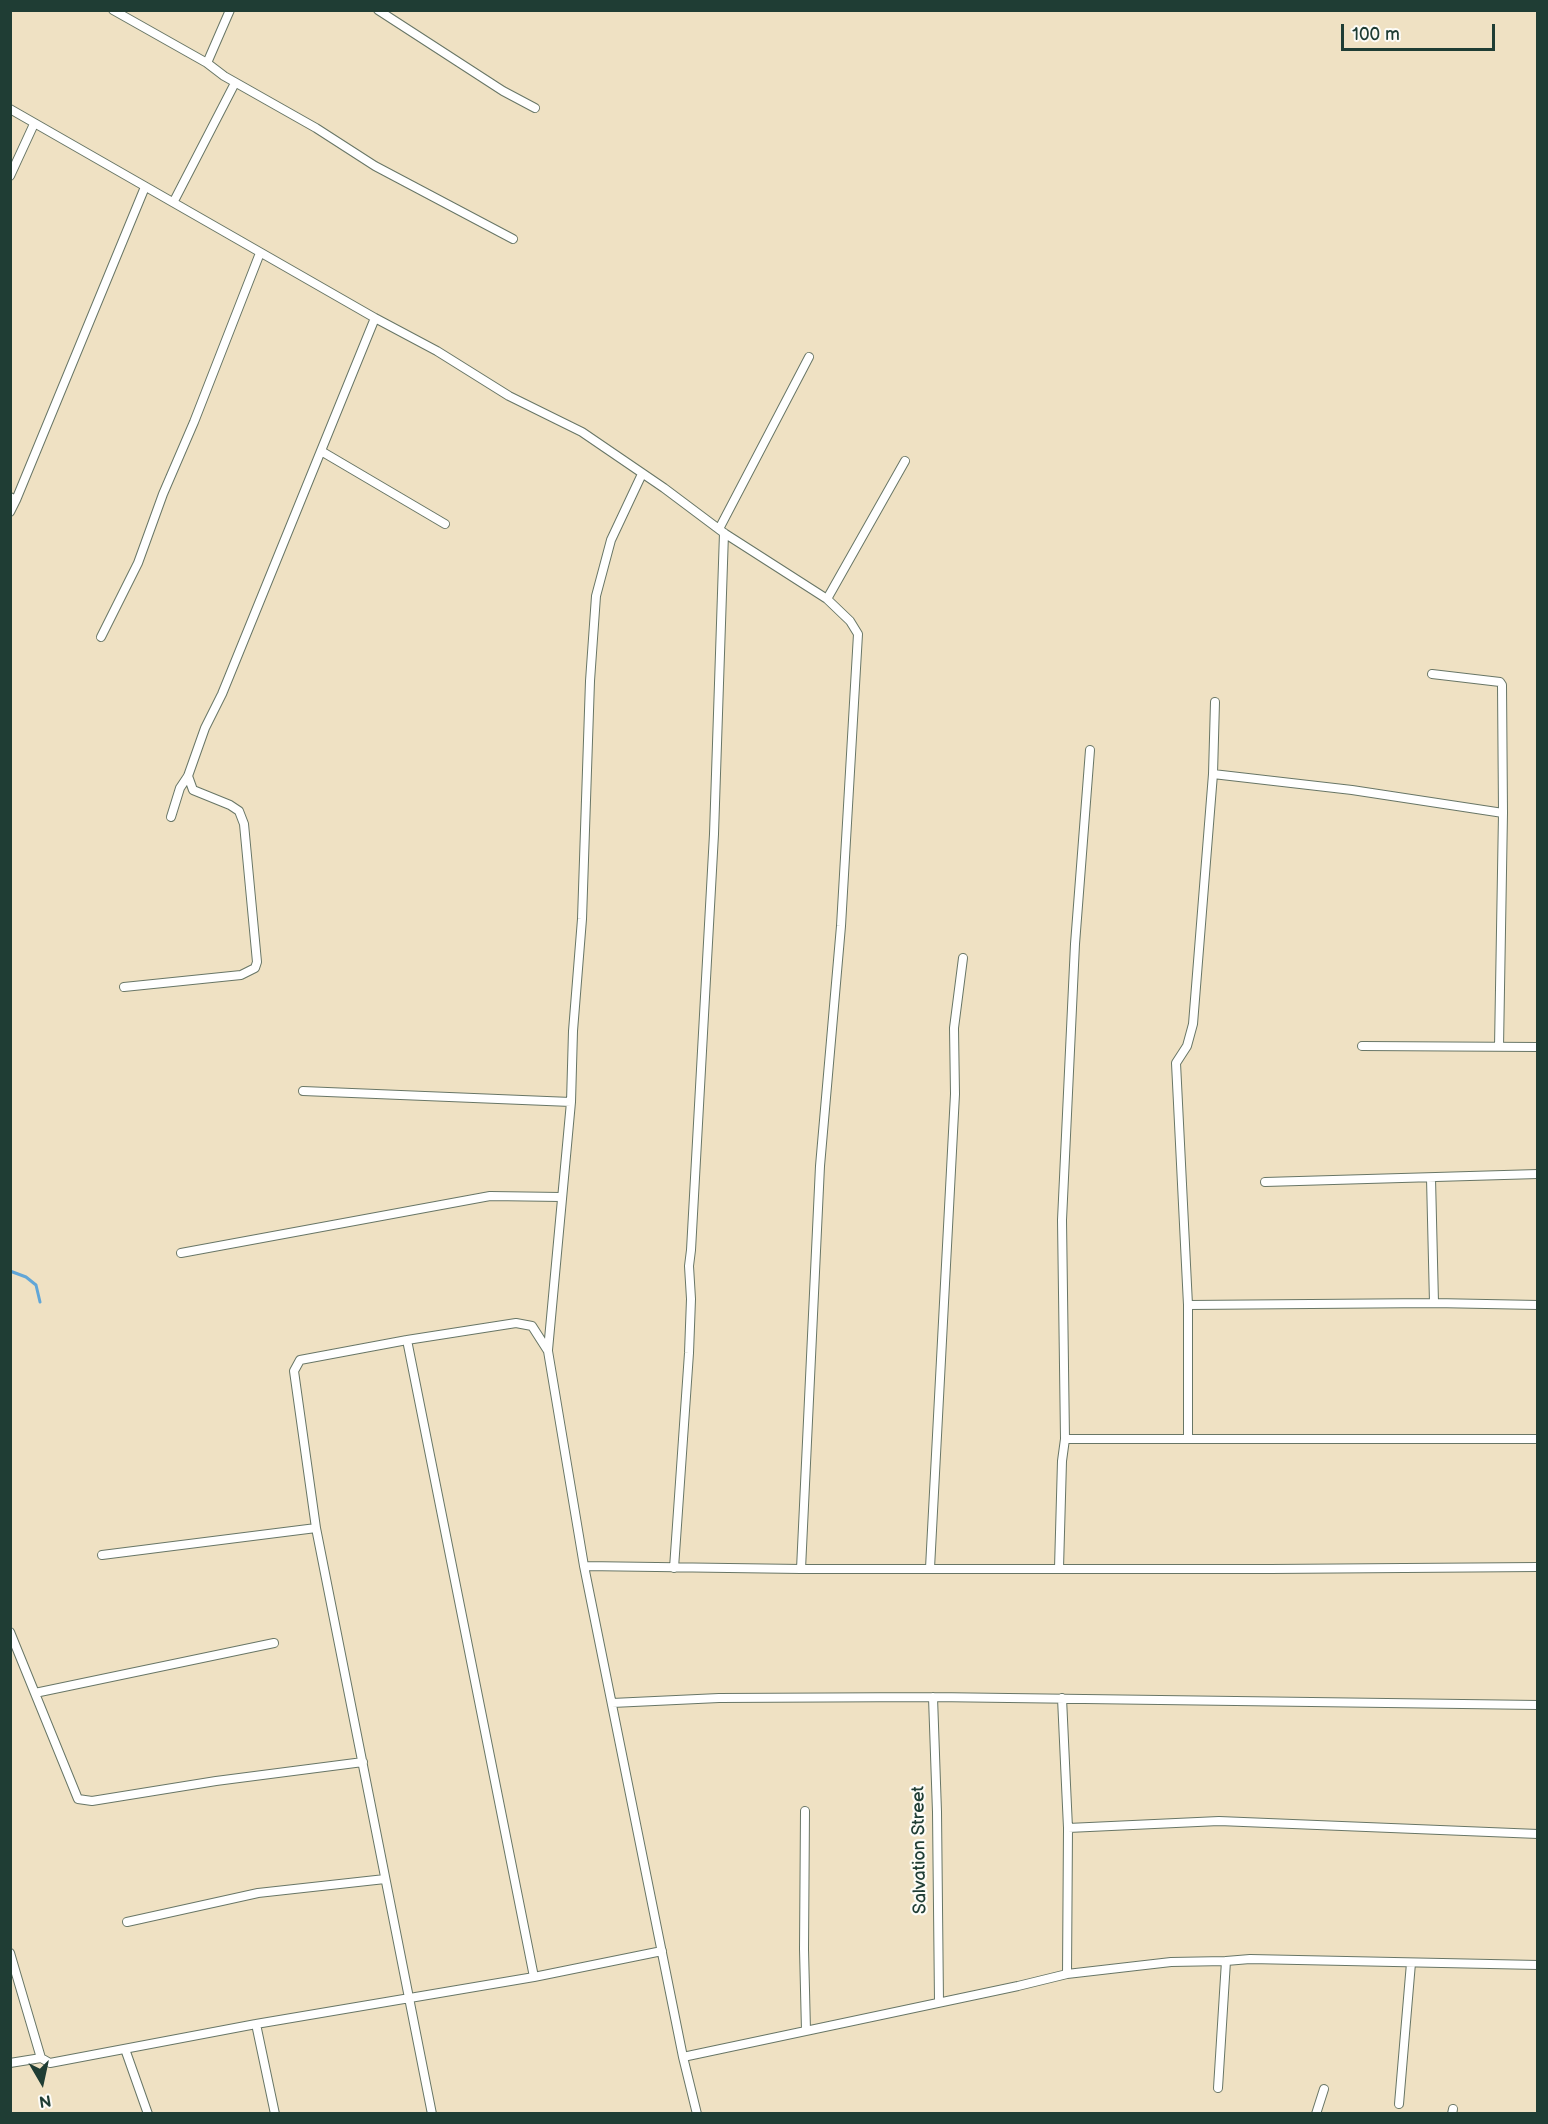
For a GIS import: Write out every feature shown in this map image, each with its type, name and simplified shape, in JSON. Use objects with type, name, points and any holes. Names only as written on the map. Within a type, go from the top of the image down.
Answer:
[{"type":"street","points":[[113,10],[207,63],[235,83],[316,128],[375,166],[513,239]]},
{"type":"street","points":[[207,63],[230,10]]},
{"type":"street","points":[[378,10],[503,91],[534,108]]},
{"type":"street","points":[[174,201],[235,83]]},
{"type":"street","points":[[10,109],[145,187],[174,201],[260,253],[437,351],[509,396],[582,432],[722,531],[827,599],[850,621],[858,634],[841,926],[820,1166],[801,1569]]},
{"type":"street","points":[[10,176],[34,124]]},
{"type":"street","points":[[10,512],[13,498],[145,187]]},
{"type":"street","points":[[101,638],[138,562],[260,253]]},
{"type":"street","points":[[171,817],[180,788],[188,776],[205,728],[222,693],[375,318]]},
{"type":"street","points":[[674,1568],[688,1374],[691,1299],[689,1266],[714,834],[722,531],[809,357]]},
{"type":"street","points":[[321,451],[445,524]]},
{"type":"street","points":[[827,599],[905,461]]},
{"type":"street","points":[[642,474],[611,540],[596,596],[590,681],[582,918],[573,1031],[571,1102],[548,1351],[584,1566],[683,2057],[697,2114]]},
{"type":"street","points":[[1432,674],[1500,682],[1502,685],[1503,813],[1498,1047]]},
{"type":"street","points":[[1188,1439],[1188,1305],[1176,1063],[1187,1046],[1193,1024],[1212,774],[1215,702]]},
{"type":"street","points":[[1059,1568],[1062,1461],[1065,1439],[1062,1220],[1075,944],[1090,750]]},
{"type":"street","points":[[1212,774],[1352,790],[1503,813]]},
{"type":"street","points":[[124,987],[242,975],[255,968],[257,962],[244,824],[239,811],[194,790],[188,776]]},
{"type":"street","points":[[930,1569],[953,1141],[954,1028],[963,958]]},
{"type":"street","points":[[1362,1046],[1538,1047]]},
{"type":"street","points":[[303,1090],[571,1102]]},
{"type":"street","points":[[1265,1182],[1431,1178],[1503,1173],[1538,1174]]},
{"type":"street","points":[[1431,1178],[1434,1303]]},
{"type":"street","points":[[182,1252],[490,1196],[561,1197]]},
{"type":"street","points":[[1188,1305],[1434,1303],[1538,1305]]},
{"type":"street","points":[[432,2114],[316,1528],[294,1371],[300,1360],[516,1323],[532,1326],[548,1351]]},
{"type":"street","points":[[407,1340],[534,1977]]},
{"type":"street","points":[[1065,1439],[1538,1439]]},
{"type":"street","points":[[102,1555],[316,1528]]},
{"type":"street","points":[[584,1566],[801,1569],[1538,1567]]},
{"type":"street","points":[[10,1632],[78,1799],[86,1801],[363,1762]]},
{"type":"street","points":[[36,1693],[274,1643]]},
{"type":"street","points":[[612,1703],[719,1698],[933,1697],[1538,1705]]},
{"type":"street","name":"Salvation Street","points":[[933,1697],[939,2002]]},
{"type":"street","points":[[1062,1698],[1068,1828],[1067,1974]]},
{"type":"street","points":[[805,1811],[806,2031]]},
{"type":"street","points":[[1068,1828],[1219,1821],[1538,1834]]},
{"type":"street","points":[[127,1922],[258,1893],[385,1878]]},
{"type":"street","points":[[10,2063],[41,2058],[50,2063],[256,2024],[534,1977],[662,1951]]},
{"type":"street","points":[[10,1953],[41,2058]]},
{"type":"street","points":[[683,2057],[1067,1974],[1172,1962],[1250,1959],[1538,1965]]},
{"type":"street","points":[[1218,2088],[1226,1961]]},
{"type":"street","points":[[1399,2104],[1412,1963]]},
{"type":"street","points":[[256,2024],[275,2114]]},
{"type":"street","points":[[125,2049],[148,2114]]},
{"type":"street","points":[[1316,2114],[1324,2089]]},
{"type":"waterway","points":[[10,1271],[26,1277],[36,1285],[40,1302]]}]
